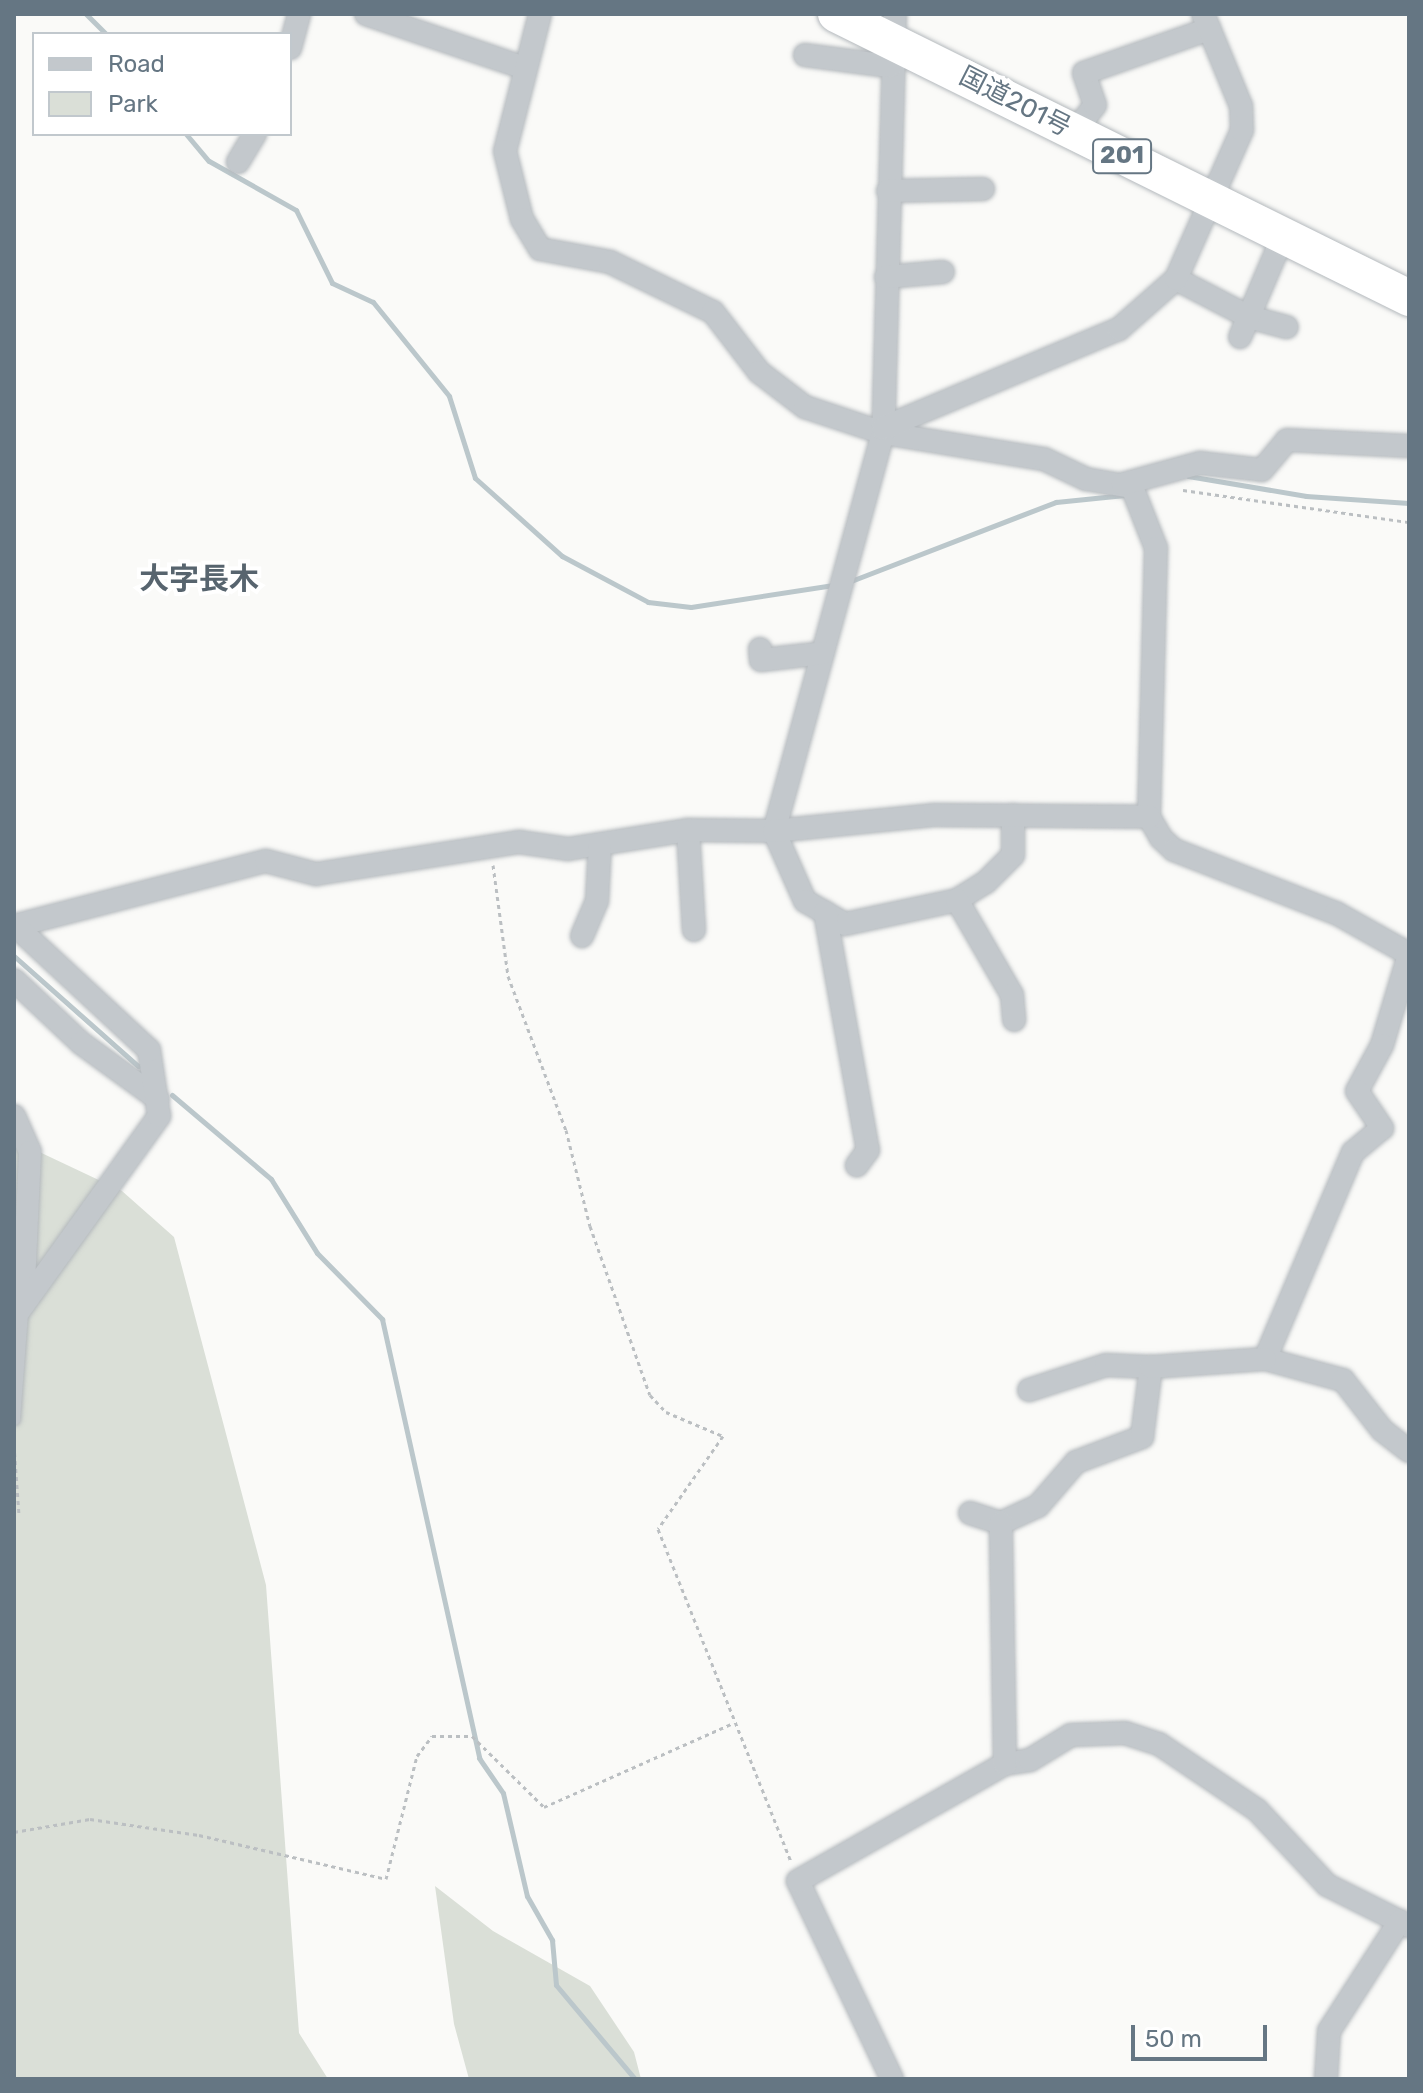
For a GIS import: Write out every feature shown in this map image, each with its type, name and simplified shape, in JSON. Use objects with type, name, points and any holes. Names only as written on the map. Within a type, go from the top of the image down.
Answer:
[{"type":"highway","name":"国道201号","points":[[836,14],[1409,298]]},
{"type":"street","points":[[292,40],[299,14]]},
{"type":"street","points":[[366,14],[525,68]]},
{"type":"street","points":[[540,14],[505,151],[522,219],[540,249],[610,262],[713,312],[781,393],[883,431],[1044,459],[1086,479],[1134,494],[1200,463],[1262,470],[1287,440],[1409,446]]},
{"type":"street","points":[[883,431],[1119,329],[1176,279],[1207,198],[1242,130],[1241,106],[1206,21],[1084,73],[1095,105],[1074,132]]},
{"type":"street","points":[[805,55],[891,40],[883,431],[774,831],[789,877],[805,901],[845,924],[957,900],[1013,855],[1013,815]]},
{"type":"street","points":[[238,162],[254,136]]},
{"type":"street","points":[[888,191],[983,189]]},
{"type":"street","points":[[1244,327],[1283,236]]},
{"type":"street","points":[[886,277],[943,272]]},
{"type":"street","points":[[1176,279],[1244,327],[1287,327]]},
{"type":"street","points":[[1134,494],[1156,548],[1149,817],[1174,850],[1336,913],[1409,954],[1382,1045],[1357,1091],[1382,1128],[1353,1152],[1265,1359]]},
{"type":"street","points":[[760,649],[761,660],[823,653]]},
{"type":"street","points":[[17,928],[266,861],[316,874],[491,850],[519,842],[568,849],[688,830],[774,831],[1013,815],[1149,817]]},
{"type":"street","points":[[688,830],[694,930]]},
{"type":"street","points":[[582,936],[597,901],[600,844]]},
{"type":"street","points":[[957,900],[1012,995],[1014,1020]]},
{"type":"street","points":[[825,912],[868,1150],[857,1165]]},
{"type":"street","points":[[17,928],[149,1050],[158,1099],[148,1141],[18,1312]]},
{"type":"street","points":[[14,980],[81,1043],[158,1099]]},
{"type":"street","points":[[14,1116],[30,1152],[18,1312]]},
{"type":"street","points":[[1029,1390],[1106,1365],[1151,1367],[1265,1359],[1343,1380],[1382,1430],[1409,1451]]},
{"type":"street","points":[[970,1513],[1001,1523],[1038,1506],[1076,1462],[1142,1437],[1151,1367]]},
{"type":"street","points":[[1001,1523],[1005,1764]]},
{"type":"street","points":[[892,2079],[798,1881],[1005,1764],[1030,1760],[1071,1735],[1125,1733],[1159,1744],[1257,1810],[1327,1885],[1405,1923],[1329,2031],[1326,2079]]},
{"type":"lane","points":[[14,1419],[18,1312]]},
{"type":"path","points":[[1134,494],[1202,487],[1354,519],[1409,522]]},
{"type":"path","points":[[491,850],[508,976],[566,1130],[590,1226],[650,1395],[666,1412],[723,1436],[658,1529],[798,1881]]},
{"type":"path","points":[[14,1445],[19,1514]]},
{"type":"path","points":[[14,1832],[90,1819],[199,1835],[386,1879],[417,1756],[432,1736],[472,1736],[544,1807],[734,1723]]},
{"type":"green space","points":[[14,1140],[122,1191],[174,1237],[266,1585],[299,2033],[328,2079],[14,2079]]},
{"type":"green space","points":[[435,1886],[493,1931],[590,1986],[634,2052],[641,2079],[469,2079],[454,2024]]},
{"type":"waterway","points":[[86,14],[104,32]]},
{"type":"waterway","points":[[188,136],[209,161],[296,210],[332,283],[373,302],[449,396],[475,478],[562,556],[648,602],[691,607],[833,585]]},
{"type":"waterway","points":[[1188,476],[1306,496],[1409,503]]},
{"type":"waterway","points":[[851,581],[1056,502],[1125,495]]},
{"type":"waterway","points":[[14,956],[138,1066]]},
{"type":"waterway","points":[[172,1095],[271,1179],[317,1253],[382,1319],[479,1758],[503,1793],[527,1896],[552,1940],[556,1985],[635,2079]]},
{"type":"district","name":"大字長木","points":[[199,579]]}]
